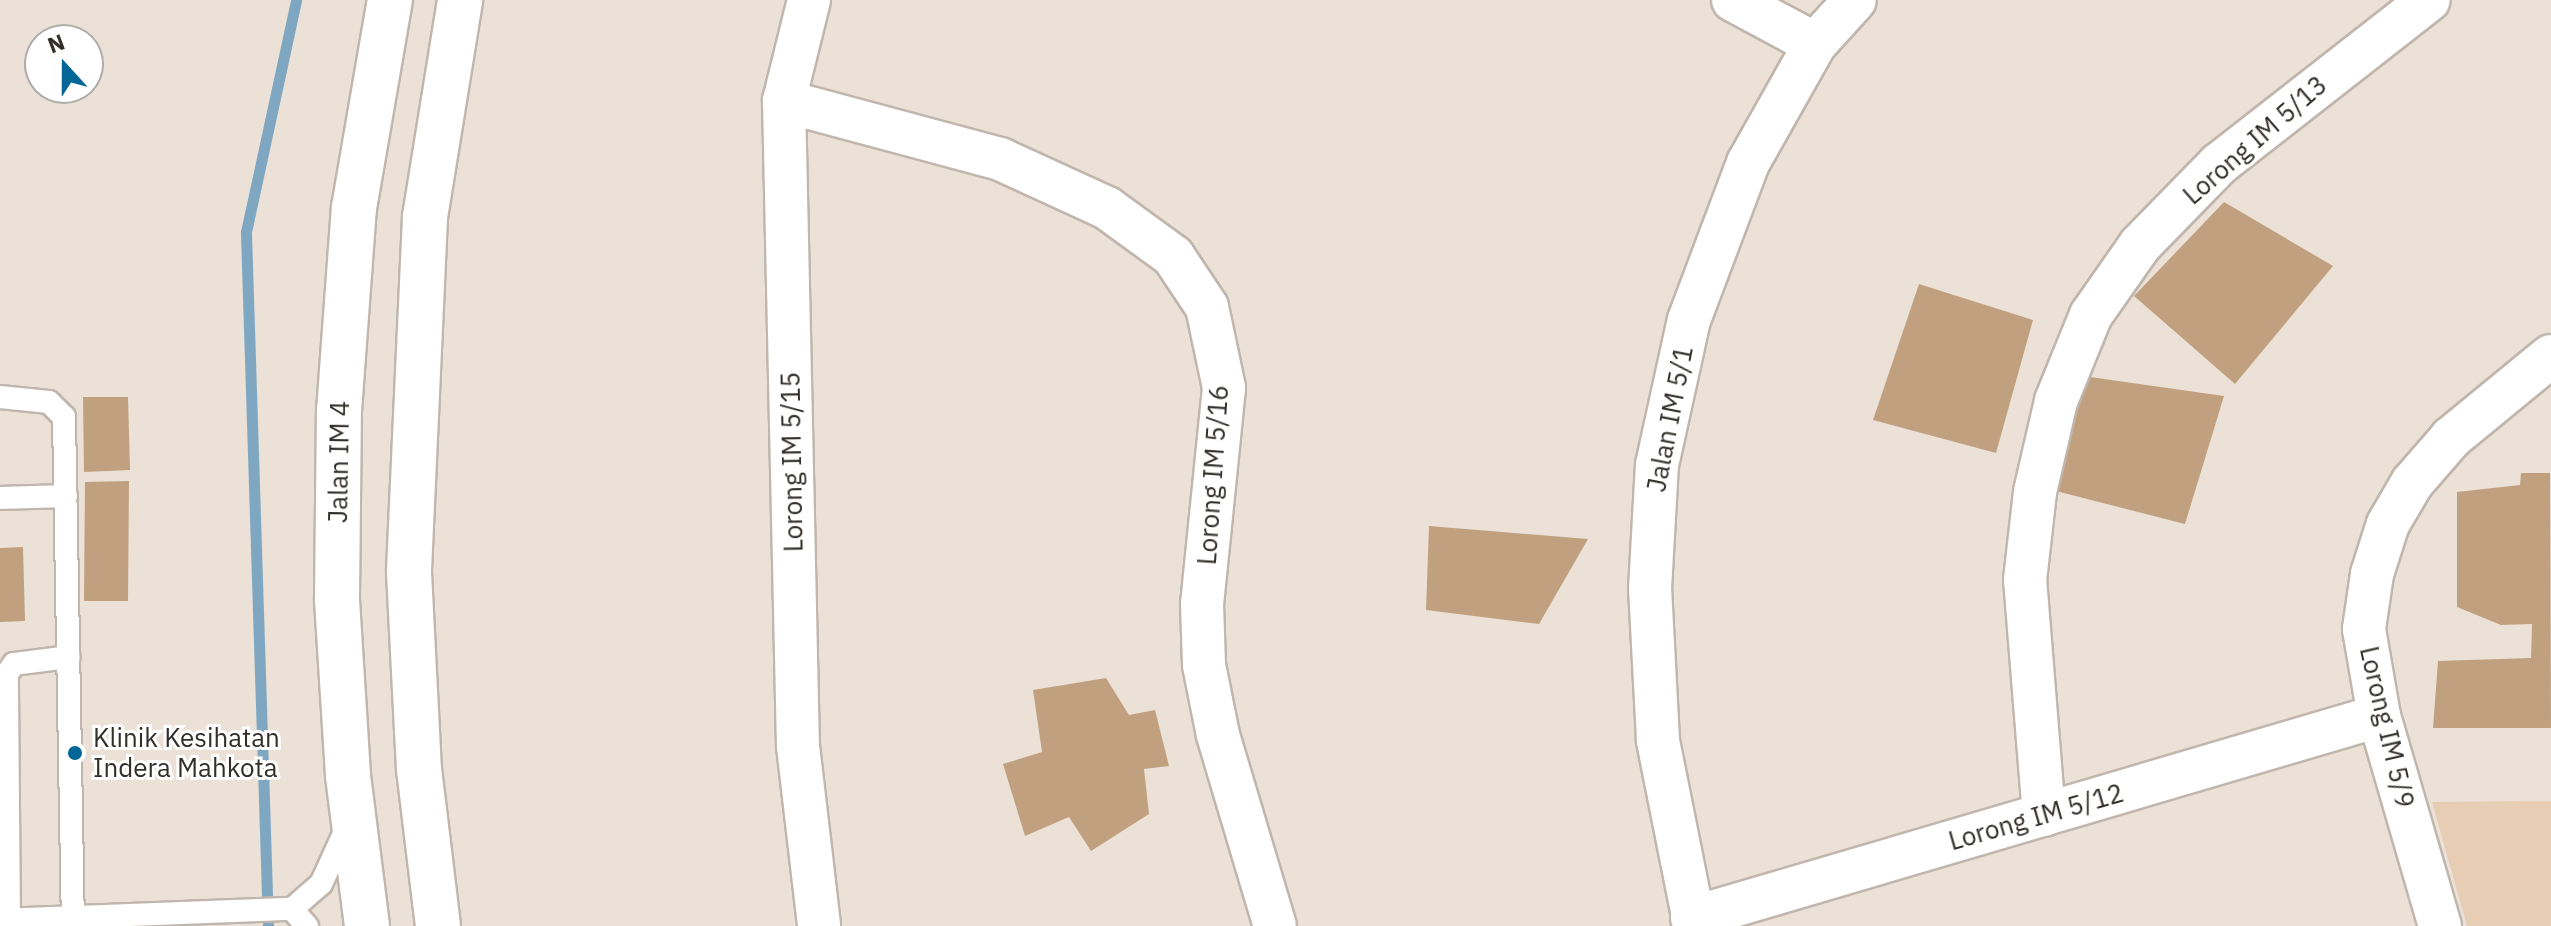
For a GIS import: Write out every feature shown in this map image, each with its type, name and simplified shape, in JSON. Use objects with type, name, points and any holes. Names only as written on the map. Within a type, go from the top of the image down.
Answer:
[{"type":"street","name":"Jalan IM 4","points":[[367,926],[353,813],[337,598],[339,411],[354,208],[390,0]]},
{"type":"street","points":[[438,926],[419,770],[409,570],[425,217],[460,0]]},
{"type":"street","name":"Lorong IM 5/15","points":[[809,0],[784,101],[798,746],[819,926]]},
{"type":"street","points":[[1733,0],[1815,44]]},
{"type":"street","name":"Jalan IM 5/1","points":[[1694,922],[1658,740],[1650,589],[1657,465],[1689,320],[1748,163],[1815,44],[1855,0]]},
{"type":"street","name":"Lorong IM 5/13","points":[[2044,815],[2025,580],[2035,492],[2056,401],[2091,315],[2140,245],[2219,164],[2406,6]]},
{"type":"street","name":"Lorong IM 5/16","points":[[784,101],[1000,159],[1107,208],[1173,256],[1207,307],[1224,388],[1202,604],[1204,665],[1218,735],[1275,926]]},
{"type":"street","name":"Lorong IM 5/9","points":[[2440,926],[2379,716],[2364,629],[2372,574],[2388,524],[2412,483],[2451,438],[2551,356]]},
{"type":"street","name":"Lorong IM 5/12","points":[[1694,922],[2379,716]]},
{"type":"lane","points":[[0,397],[58,407],[64,417],[73,921]]},
{"type":"lane","points":[[0,498],[66,496]]},
{"type":"lane","points":[[69,657],[14,664],[7,674],[5,920],[73,921],[286,909],[321,884],[353,813]]},
{"type":"lane","points":[[286,909],[307,926]]},
{"type":"shaded area","points":[[2551,801],[2551,926],[2467,926],[2432,802]]},
{"type":"building","points":[[2224,202],[2333,266],[2235,384],[2134,296]]},
{"type":"building","points":[[1919,284],[2033,320],[1996,453],[1873,420]]},
{"type":"building","points":[[2083,376],[2224,396],[2185,524],[2048,489]]},
{"type":"building","points":[[83,397],[128,397],[130,470],[84,472]]},
{"type":"building","points":[[2521,473],[2550,473],[2551,728],[2433,728],[2438,661],[2531,658],[2532,624],[2501,625],[2457,607],[2457,492],[2520,485]]},
{"type":"building","points":[[129,481],[128,601],[84,601],[85,482]]},
{"type":"building","points":[[1429,526],[1588,539],[1539,624],[1426,610]]},
{"type":"building","points":[[23,547],[25,621],[0,622],[0,548]]},
{"type":"building","points":[[1106,678],[1129,715],[1155,710],[1169,766],[1144,769],[1149,814],[1091,851],[1069,817],[1025,836],[1003,764],[1042,752],[1033,690]]},
{"type":"waterway","points":[[268,926],[246,232],[296,0]]},
{"type":"place","name":"Klinik Kesihatan Indera Mahkota","points":[[75,753]]}]
